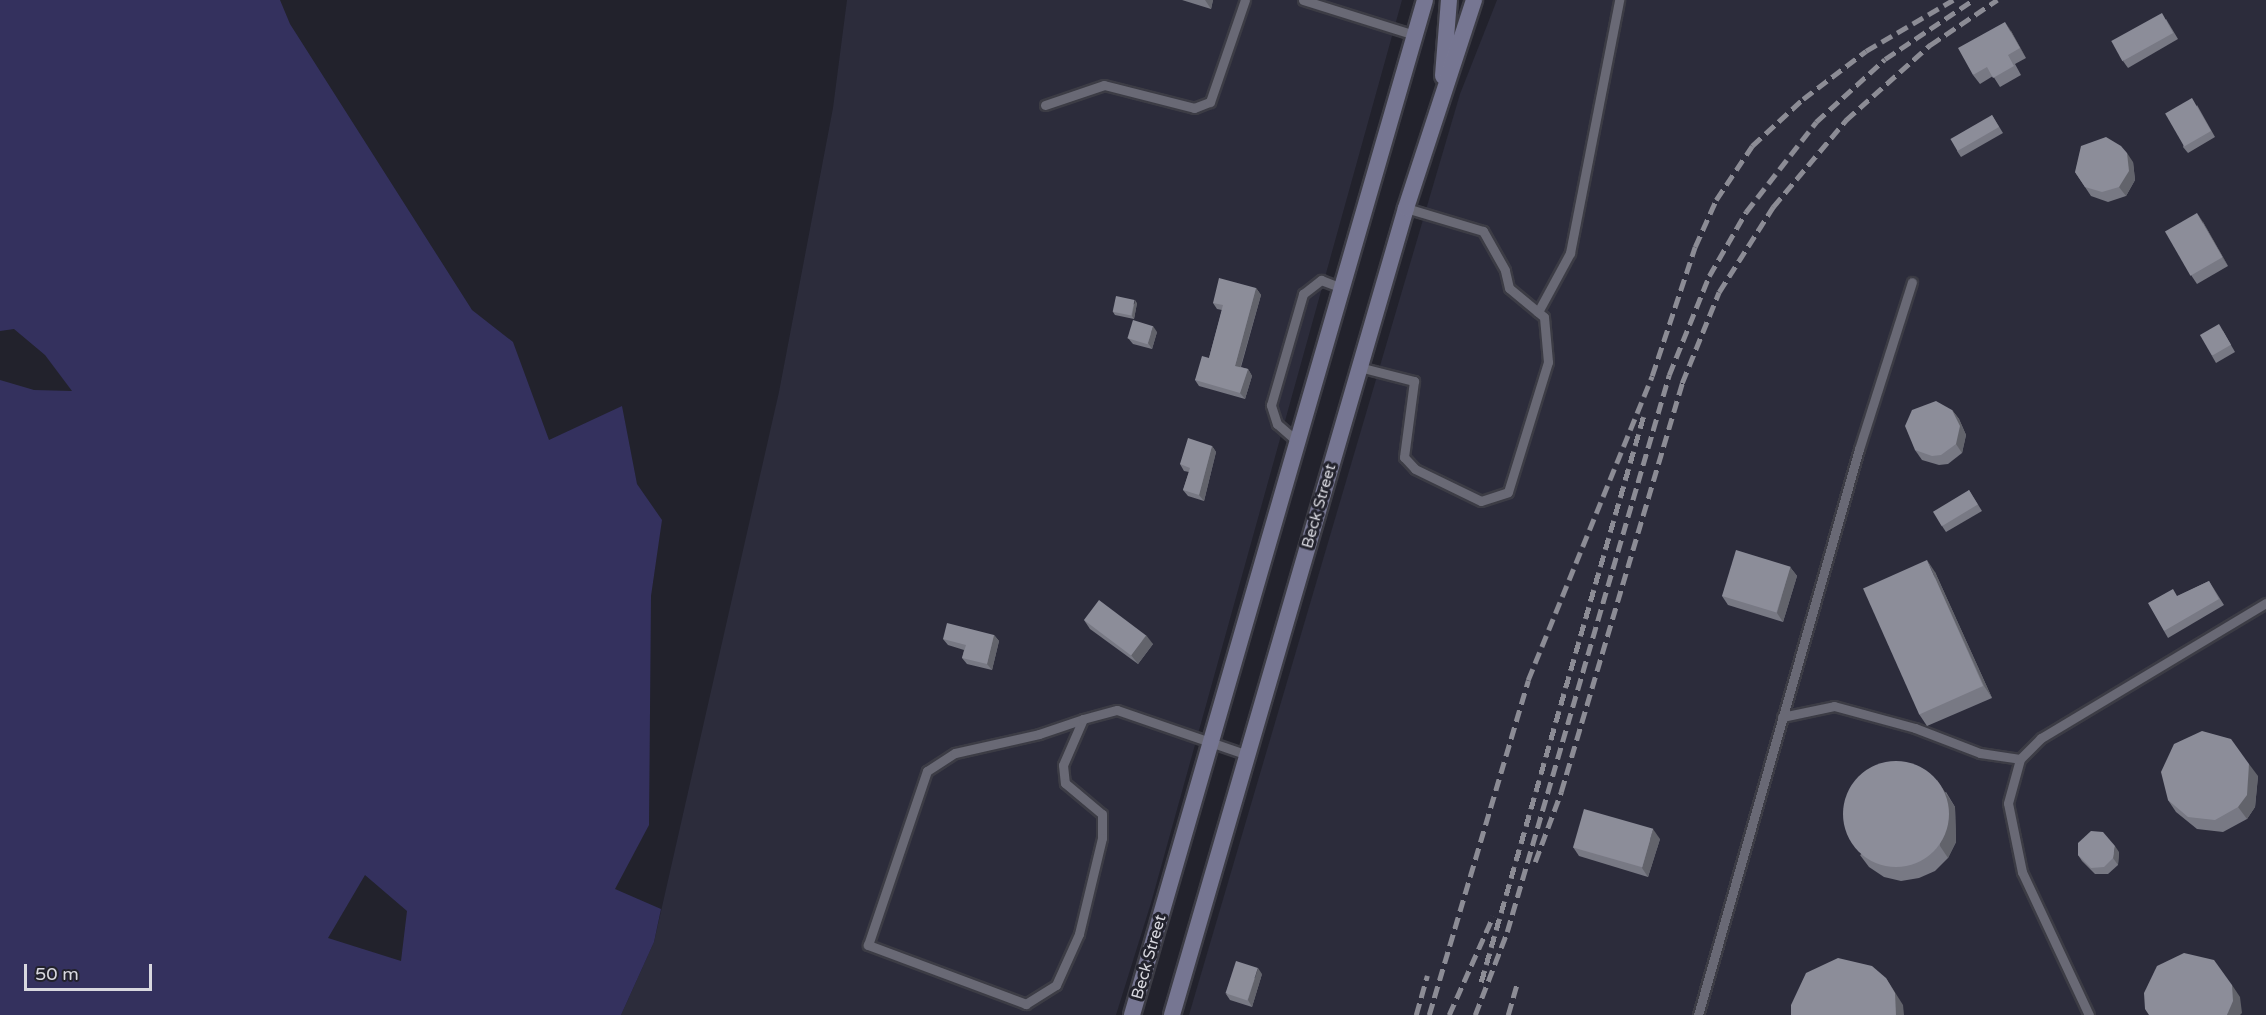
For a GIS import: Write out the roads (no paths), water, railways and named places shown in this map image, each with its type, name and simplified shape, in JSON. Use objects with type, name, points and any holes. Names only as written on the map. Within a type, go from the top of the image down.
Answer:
[{"type":"main road","name":"Beck Street","points":[[1132,1015],[1299,444],[1425,0]]},
{"type":"main road","points":[[1442,95],[1449,0]]},
{"type":"main road","name":"Beck Street","points":[[1172,1015],[1406,208],[1474,0]]},
{"type":"lane","points":[[1045,105],[1104,85],[1194,108],[1210,102],[1245,0]]},
{"type":"lane","points":[[1303,0],[1415,35]]},
{"type":"lane","points":[[1538,312],[1570,253],[1619,0]]},
{"type":"lane","points":[[1359,367],[1414,381],[1404,457],[1436,482],[1481,501],[1508,492],[1548,362],[1544,317],[1509,288],[1505,270],[1483,231],[1406,208]]},
{"type":"lane","points":[[1299,444],[1277,424],[1271,405],[1303,294],[1321,280],[1342,288]]},
{"type":"lane","points":[[1698,1015],[1782,717],[1912,282]]},
{"type":"lane","points":[[2089,1015],[2022,872],[2008,803],[2020,759],[2041,738],[2266,603]]},
{"type":"lane","points":[[1782,717],[1834,706],[1915,728],[1980,753],[2020,759]]},
{"type":"lane","points":[[1083,719],[1063,765],[1065,783],[1102,814],[1102,838],[1079,934],[1056,986],[1026,1004],[868,945],[927,771],[955,753],[1017,740],[1083,719],[1117,711],[1248,755]]},
{"type":"railway","points":[[1429,1015],[1528,680],[1652,376],[1695,247],[1716,200],[1752,146],[1803,99],[1866,51],[1953,0]]},
{"type":"railway","points":[[1475,1015],[1507,932],[1669,375],[1709,276],[1746,212],[1816,122],[1885,59],[1973,0]]},
{"type":"railway","points":[[1535,862],[1561,792],[1682,383],[1719,292],[1773,207],[1846,120],[1930,45],[1997,0]]},
{"type":"railway","points":[[1481,982],[1644,414]]},
{"type":"railway","points":[[1449,1015],[1493,916]]},
{"type":"railway","points":[[1416,1015],[1427,976]]},
{"type":"railway","points":[[1508,1015],[1517,983]]}]
